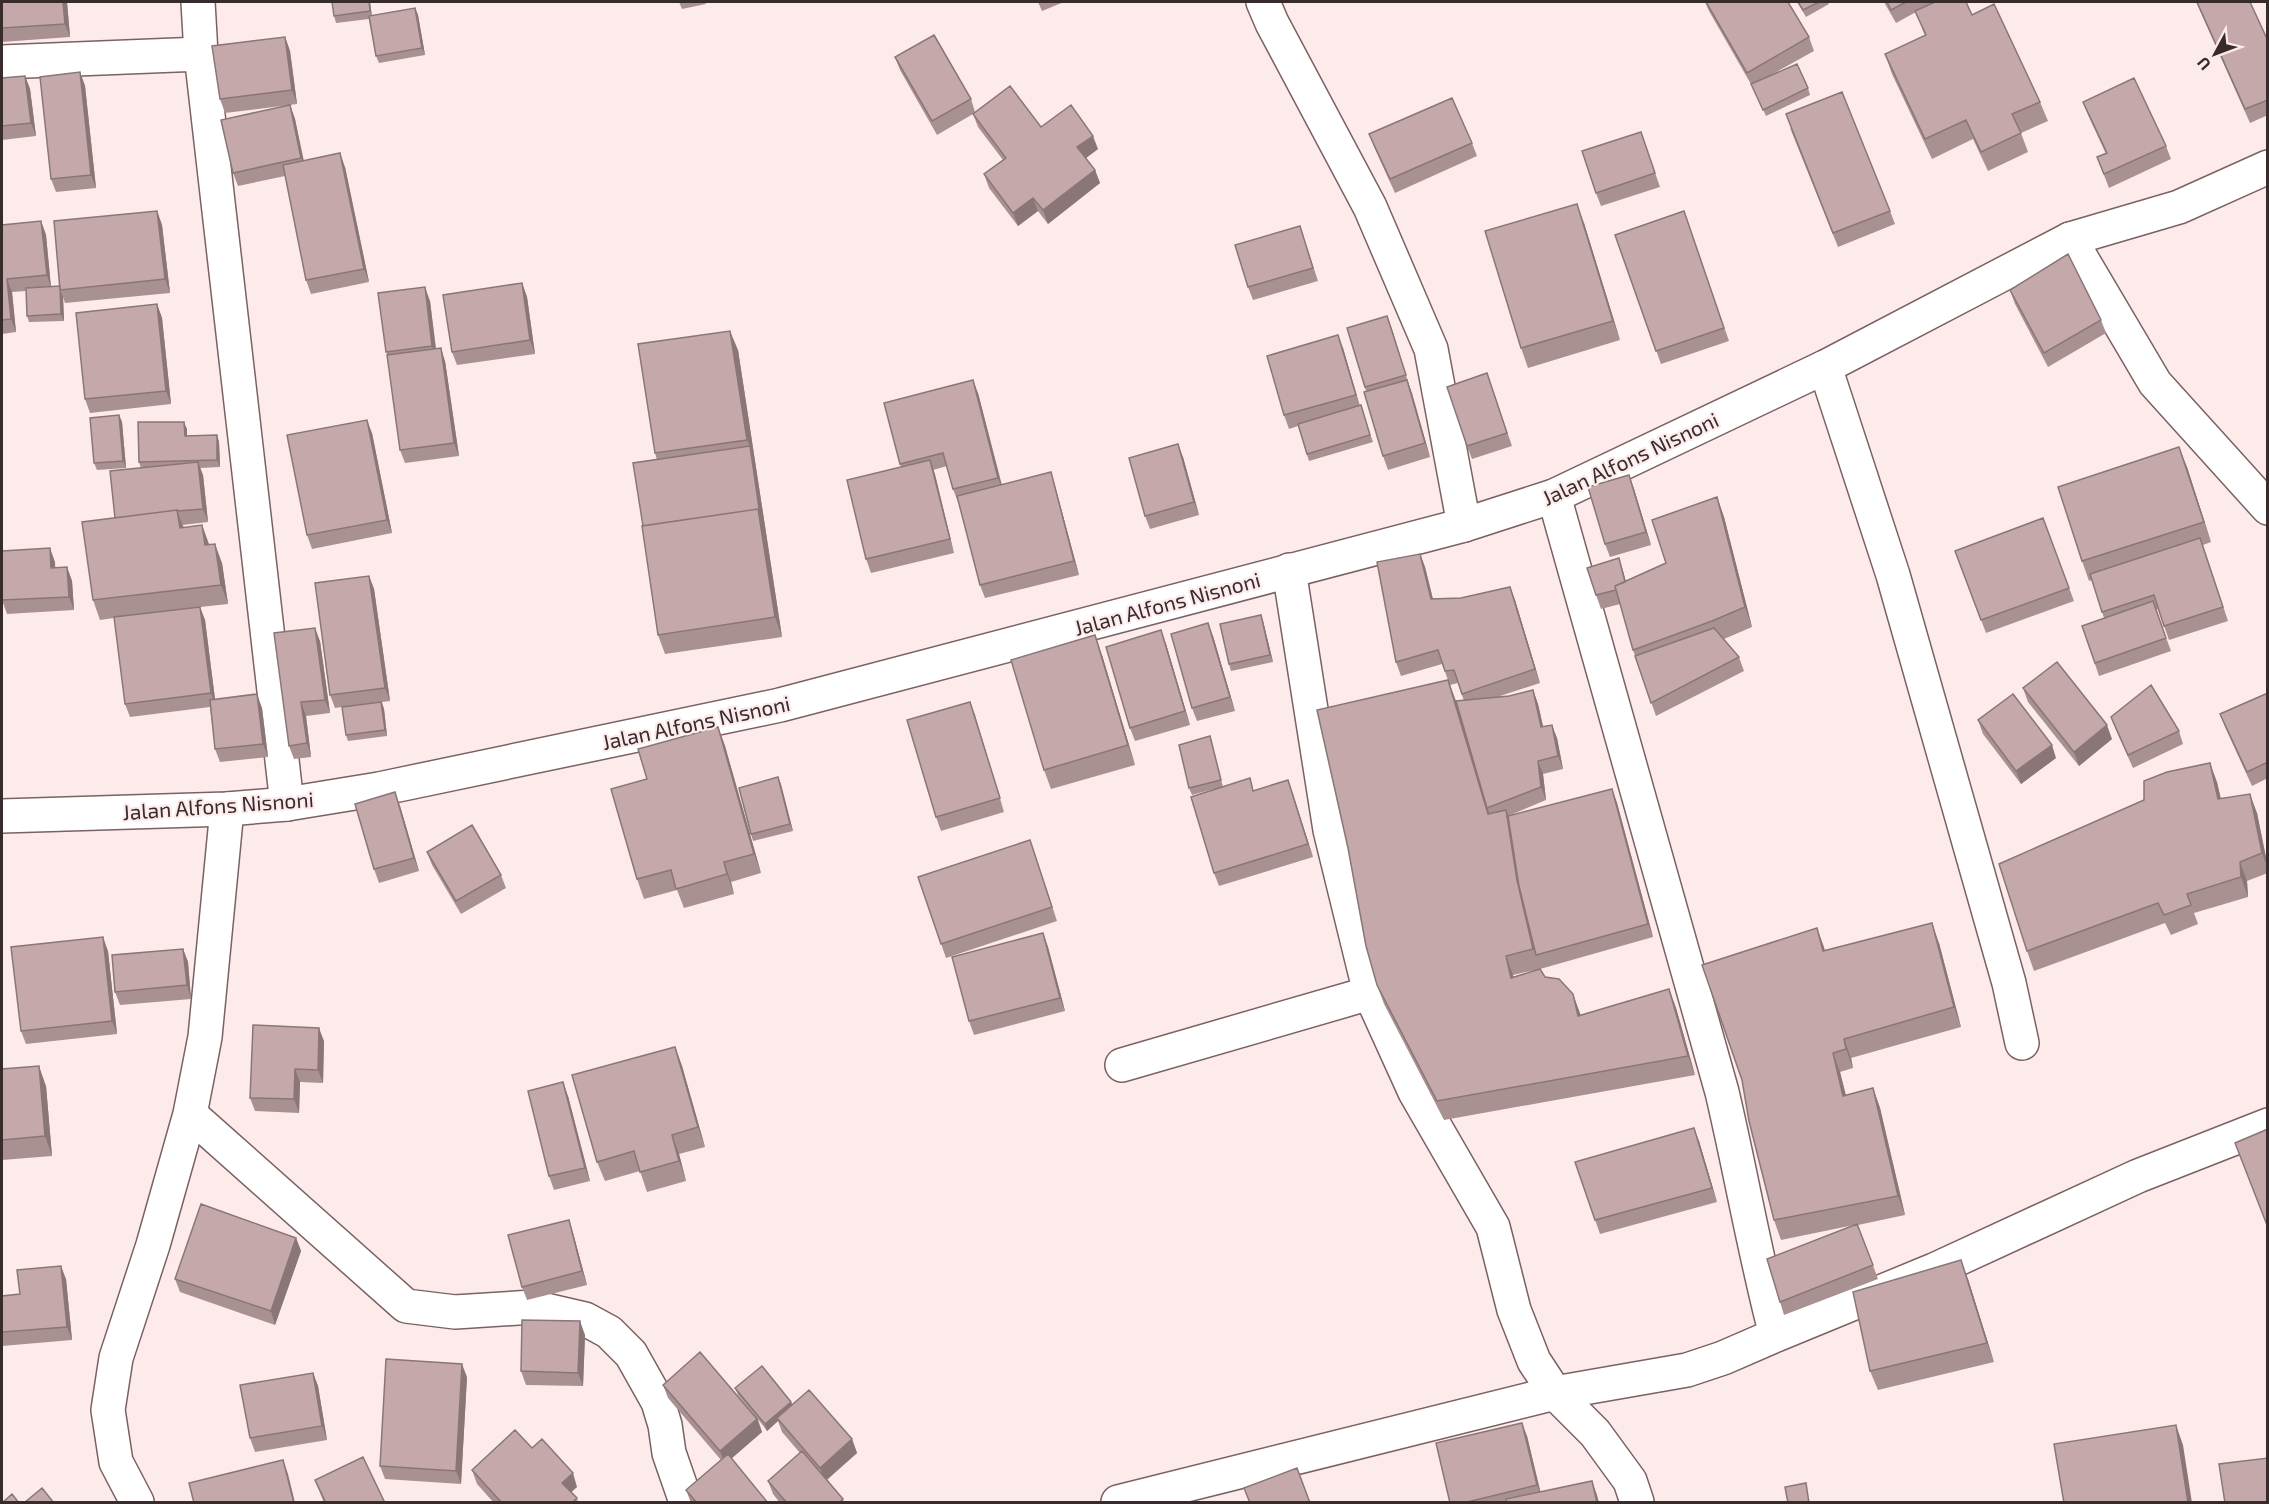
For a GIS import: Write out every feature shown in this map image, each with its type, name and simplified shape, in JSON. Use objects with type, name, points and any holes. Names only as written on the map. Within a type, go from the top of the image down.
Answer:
[{"type":"street","points":[[198,2],[201,54],[286,804]]},
{"type":"street","points":[[1263,2],[1370,207],[1431,349],[1464,525]]},
{"type":"street","points":[[2,62],[201,54]]},
{"type":"street","name":"Jalan Alfons Nisnoni","points":[[2,816],[227,809],[286,804],[379,789],[780,705],[1464,525],[1554,496],[1825,367],[2070,238],[2179,207],[2268,167]]},
{"type":"street","points":[[2070,238],[2156,383],[2268,508]]},
{"type":"street","points":[[1825,367],[1893,575],[2009,983],[2022,1043]]},
{"type":"street","points":[[1554,496],[1722,1092],[1776,1335]]},
{"type":"street","points":[[1289,570],[1330,830],[1370,993],[1415,1092],[1493,1227],[1514,1310],[1534,1361],[1555,1392],[1609,1452],[1630,1481],[1637,1503]]},
{"type":"street","points":[[137,1503],[116,1462],[108,1410],[116,1358],[153,1245],[190,1114],[205,1038],[227,809]]},
{"type":"street","points":[[1122,1065],[1370,993]]},
{"type":"street","points":[[190,1114],[406,1306],[455,1312],[533,1307],[585,1319],[609,1332],[631,1354],[658,1402],[665,1425],[669,1453],[686,1503]]},
{"type":"street","points":[[1118,1503],[1555,1392],[1687,1370],[1723,1358],[1934,1270],[2138,1176],[2268,1125]]},
{"type":"building","points":[[2,2],[63,2],[65,24],[2,28]]},
{"type":"building","points":[[332,2],[369,2],[370,11],[334,16]]},
{"type":"building","points":[[1706,2],[1788,2],[1809,37],[1747,73]]},
{"type":"building","points":[[1798,2],[1819,2],[1803,10]]},
{"type":"building","points":[[1887,2],[1906,2],[1891,10]]},
{"type":"building","points":[[1935,2],[1966,2],[1972,15],[1994,4],[2040,102],[2012,114],[2021,133],[1981,152],[1966,120],[1925,139],[1885,54],[1926,35],[1915,11]]},
{"type":"building","points":[[2197,2],[2250,2],[2268,41],[2268,100],[2245,109]]},
{"type":"building","points":[[415,8],[422,48],[376,56],[369,16]]},
{"type":"building","points":[[934,35],[971,99],[932,121],[895,57]]},
{"type":"building","points":[[285,37],[292,90],[220,99],[212,46]]},
{"type":"building","points":[[1797,64],[1808,88],[1763,110],[1751,84]]},
{"type":"building","points":[[80,72],[91,175],[51,179],[40,77]]},
{"type":"building","points":[[25,76],[31,123],[2,126],[2,78]]},
{"type":"building","points":[[2134,78],[2166,146],[2104,174],[2097,157],[2107,153],[2083,102]]},
{"type":"building","points":[[1010,86],[1041,127],[1071,105],[1093,136],[1077,147],[1095,170],[1043,210],[1033,198],[1013,213],[984,174],[1006,158],[973,114]]},
{"type":"building","points":[[1842,92],[1890,211],[1833,233],[1786,114]]},
{"type":"building","points":[[1452,98],[1472,143],[1390,179],[1369,134]]},
{"type":"building","points":[[290,105],[301,158],[233,173],[221,120]]},
{"type":"building","points":[[1641,132],[1655,173],[1596,193],[1582,151]]},
{"type":"building","points":[[340,153],[364,269],[306,280],[283,165]]},
{"type":"building","points":[[1577,204],[1613,321],[1521,348],[1485,231]]},
{"type":"building","points":[[157,211],[165,279],[60,290],[54,221]]},
{"type":"building","points":[[1684,211],[1724,328],[1656,351],[1615,235]]},
{"type":"building","points":[[41,221],[47,275],[7,279],[11,319],[2,320],[2,225]]},
{"type":"building","points":[[1300,226],[1313,268],[1248,287],[1235,245]]},
{"type":"building","points":[[2068,254],[2101,320],[2044,353],[2010,290]]},
{"type":"building","points":[[522,283],[530,340],[452,352],[443,295]]},
{"type":"building","points":[[60,286],[61,314],[27,316],[26,288]]},
{"type":"building","points":[[425,287],[432,346],[386,352],[378,293]]},
{"type":"building","points":[[157,304],[166,391],[85,399],[76,313]]},
{"type":"building","points":[[1387,316],[1406,375],[1365,387],[1347,328]]},
{"type":"building","points":[[730,331],[747,440],[655,453],[638,344]]},
{"type":"building","points":[[1338,335],[1356,395],[1284,415],[1267,356]]},
{"type":"building","points":[[441,348],[454,443],[400,450],[387,355]]},
{"type":"building","points":[[1487,373],[1507,433],[1467,446],[1447,387]]},
{"type":"building","points":[[973,380],[998,478],[953,489],[943,453],[900,464],[884,403]]},
{"type":"building","points":[[1407,380],[1425,443],[1383,456],[1364,392]]},
{"type":"building","points":[[1361,405],[1370,435],[1307,454],[1298,424]]},
{"type":"building","points":[[119,415],[123,461],[94,463],[90,418]]},
{"type":"building","points":[[367,420],[387,520],[307,535],[287,435]]},
{"type":"building","points":[[138,422],[184,422],[185,436],[217,435],[217,460],[139,462]]},
{"type":"building","points":[[1178,444],[1194,502],[1145,516],[1129,458]]},
{"type":"building","points":[[750,446],[760,515],[758,509],[643,526],[633,463]]},
{"type":"building","points":[[2179,447],[2204,522],[2082,561],[2058,487]]},
{"type":"building","points":[[930,460],[950,539],[866,559],[847,480]]},
{"type":"building","points":[[198,462],[203,509],[115,518],[110,471]]},
{"type":"building","points":[[1051,472],[1074,561],[980,585],[957,496]]},
{"type":"building","points":[[1629,475],[1646,532],[1605,544],[1588,487]]},
{"type":"building","points":[[1717,497],[1745,607],[1633,650],[1615,586],[1666,563],[1652,520]]},
{"type":"building","points":[[758,509],[775,617],[658,635],[642,526]]},
{"type":"building","points":[[177,510],[180,528],[202,525],[205,545],[215,544],[221,585],[93,600],[82,522]]},
{"type":"building","points":[[2043,518],[2069,588],[1981,620],[1955,551]]},
{"type":"building","points":[[2200,538],[2223,607],[2164,626],[2154,595],[2102,612],[2090,574]]},
{"type":"building","points":[[50,548],[51,568],[67,567],[69,597],[2,600],[2,551]]},
{"type":"building","points":[[1420,554],[1431,599],[1461,598],[1510,587],[1535,669],[1462,694],[1454,670],[1445,671],[1438,650],[1396,662],[1377,562]]},
{"type":"building","points":[[1619,558],[1625,582],[1615,586],[1616,590],[1596,595],[1587,568]]},
{"type":"building","points":[[369,576],[385,688],[330,695],[315,583]]},
{"type":"building","points":[[2153,601],[2166,638],[2095,663],[2082,626]]},
{"type":"building","points":[[200,607],[211,693],[125,704],[114,617]]},
{"type":"building","points":[[1261,615],[1270,655],[1229,664],[1220,624]]},
{"type":"building","points":[[1208,623],[1230,697],[1192,708],[1171,634]]},
{"type":"building","points":[[315,628],[325,700],[301,702],[307,743],[289,746],[274,633]]},
{"type":"building","points":[[1714,628],[1739,657],[1651,703],[1635,656]]},
{"type":"building","points":[[1161,630],[1185,711],[1130,728],[1106,647]]},
{"type":"building","points":[[1095,635],[1128,745],[1044,770],[1011,660]]},
{"type":"building","points":[[2057,662],[2107,725],[2074,752],[2023,688]]},
{"type":"building","points":[[1448,680],[1488,814],[1506,810],[1517,880],[1533,949],[1506,956],[1511,978],[1540,969],[1545,977],[1559,979],[1573,994],[1578,1016],[1669,989],[1688,1056],[1437,1101],[1377,985],[1366,946],[1348,848],[1317,710]]},
{"type":"building","points":[[2151,685],[2179,731],[2128,755],[2111,717]]},
{"type":"building","points":[[1533,690],[1541,727],[1552,725],[1558,756],[1538,761],[1541,787],[1487,808],[1456,701],[1509,696]]},
{"type":"building","points":[[2268,693],[2268,762],[2247,772],[2220,714]]},
{"type":"building","points":[[257,694],[263,744],[215,749],[210,700]]},
{"type":"building","points":[[2013,694],[2052,745],[2016,771],[1978,720]]},
{"type":"building","points":[[381,702],[385,730],[346,735],[342,707]]},
{"type":"building","points":[[970,702],[1000,798],[936,817],[907,720]]},
{"type":"building","points":[[718,727],[754,854],[724,862],[727,874],[676,889],[671,870],[637,879],[611,789],[647,779],[638,749]]},
{"type":"building","points":[[1210,736],[1221,780],[1189,788],[1179,745]]},
{"type":"building","points":[[2210,763],[2218,799],[2250,794],[2262,853],[2240,862],[2241,877],[2187,894],[2191,905],[2164,915],[2158,903],[2027,951],[1999,864],[2144,800],[2144,781],[2167,772]]},
{"type":"building","points":[[778,777],[790,824],[751,834],[739,788]]},
{"type":"building","points":[[1250,778],[1253,791],[1288,780],[1308,844],[1214,873],[1191,797]]},
{"type":"building","points":[[1612,789],[1648,924],[1536,955],[1519,886],[1508,816]]},
{"type":"building","points":[[395,792],[414,858],[374,869],[355,804]]},
{"type":"building","points":[[472,825],[501,875],[456,901],[427,852]]},
{"type":"building","points":[[1030,840],[1052,907],[941,944],[918,877]]},
{"type":"building","points":[[1932,923],[1954,1007],[1844,1039],[1846,1049],[1833,1053],[1843,1096],[1873,1088],[1898,1196],[1774,1220],[1749,1121],[1742,1080],[1702,965],[1817,928],[1823,951]]},
{"type":"building","points":[[1043,933],[1060,998],[969,1021],[952,957]]},
{"type":"building","points":[[103,937],[112,1021],[21,1031],[11,947]]},
{"type":"building","points":[[183,949],[187,985],[115,992],[112,955]]},
{"type":"building","points":[[253,1025],[319,1028],[318,1070],[295,1069],[294,1099],[250,1098]]},
{"type":"building","points":[[675,1047],[698,1127],[672,1135],[679,1161],[640,1172],[634,1151],[597,1162],[572,1075]]},
{"type":"building","points":[[39,1066],[45,1136],[2,1140],[2,1069]]},
{"type":"building","points":[[563,1082],[585,1168],[549,1176],[528,1091]]},
{"type":"building","points":[[1694,1128],[1712,1188],[1595,1220],[1575,1162]]},
{"type":"building","points":[[2268,1129],[2268,1225],[2267,1225],[2235,1143]]},
{"type":"building","points":[[201,1204],[296,1238],[271,1311],[175,1279]]},
{"type":"building","points":[[569,1220],[582,1271],[522,1287],[508,1235]]},
{"type":"building","points":[[1857,1224],[1873,1265],[1780,1302],[1767,1259]]},
{"type":"building","points":[[1961,1260],[1987,1343],[1870,1371],[1853,1292]]},
{"type":"building","points":[[61,1266],[67,1327],[2,1332],[2,1296],[20,1294],[17,1270]]},
{"type":"building","points":[[522,1320],[580,1321],[578,1373],[521,1371]]},
{"type":"building","points":[[700,1352],[757,1419],[720,1451],[663,1385]]},
{"type":"building","points":[[386,1359],[462,1364],[456,1471],[380,1466]]},
{"type":"building","points":[[762,1366],[791,1402],[765,1424],[735,1388]]},
{"type":"building","points":[[313,1373],[322,1426],[250,1438],[240,1385]]},
{"type":"building","points":[[809,1390],[852,1439],[820,1468],[777,1418]]},
{"type":"building","points":[[1522,1423],[1537,1485],[1463,1503],[1450,1503],[1436,1443]]},
{"type":"building","points":[[2176,1425],[2188,1503],[2064,1503],[2054,1444]]},
{"type":"building","points":[[515,1430],[532,1448],[542,1439],[573,1473],[562,1483],[577,1498],[572,1503],[502,1503],[472,1470]]},
{"type":"building","points":[[802,1451],[843,1499],[839,1503],[787,1503],[768,1481]]},
{"type":"building","points":[[728,1454],[768,1503],[697,1503],[686,1490]]},
{"type":"building","points":[[363,1457],[385,1503],[326,1503],[315,1480]]},
{"type":"building","points":[[2268,1458],[2268,1503],[2225,1503],[2219,1464]]},
{"type":"building","points":[[283,1460],[294,1503],[194,1503],[189,1483]]},
{"type":"building","points":[[1297,1468],[1310,1503],[1250,1503],[1244,1488]]},
{"type":"building","points":[[1592,1481],[1597,1503],[1507,1503],[1506,1499]]},
{"type":"building","points":[[1806,1483],[1809,1503],[1788,1503],[1785,1487]]},
{"type":"building","points":[[42,1488],[54,1503],[24,1503]]},
{"type":"building","points":[[12,1494],[19,1503],[2,1503]]}]
